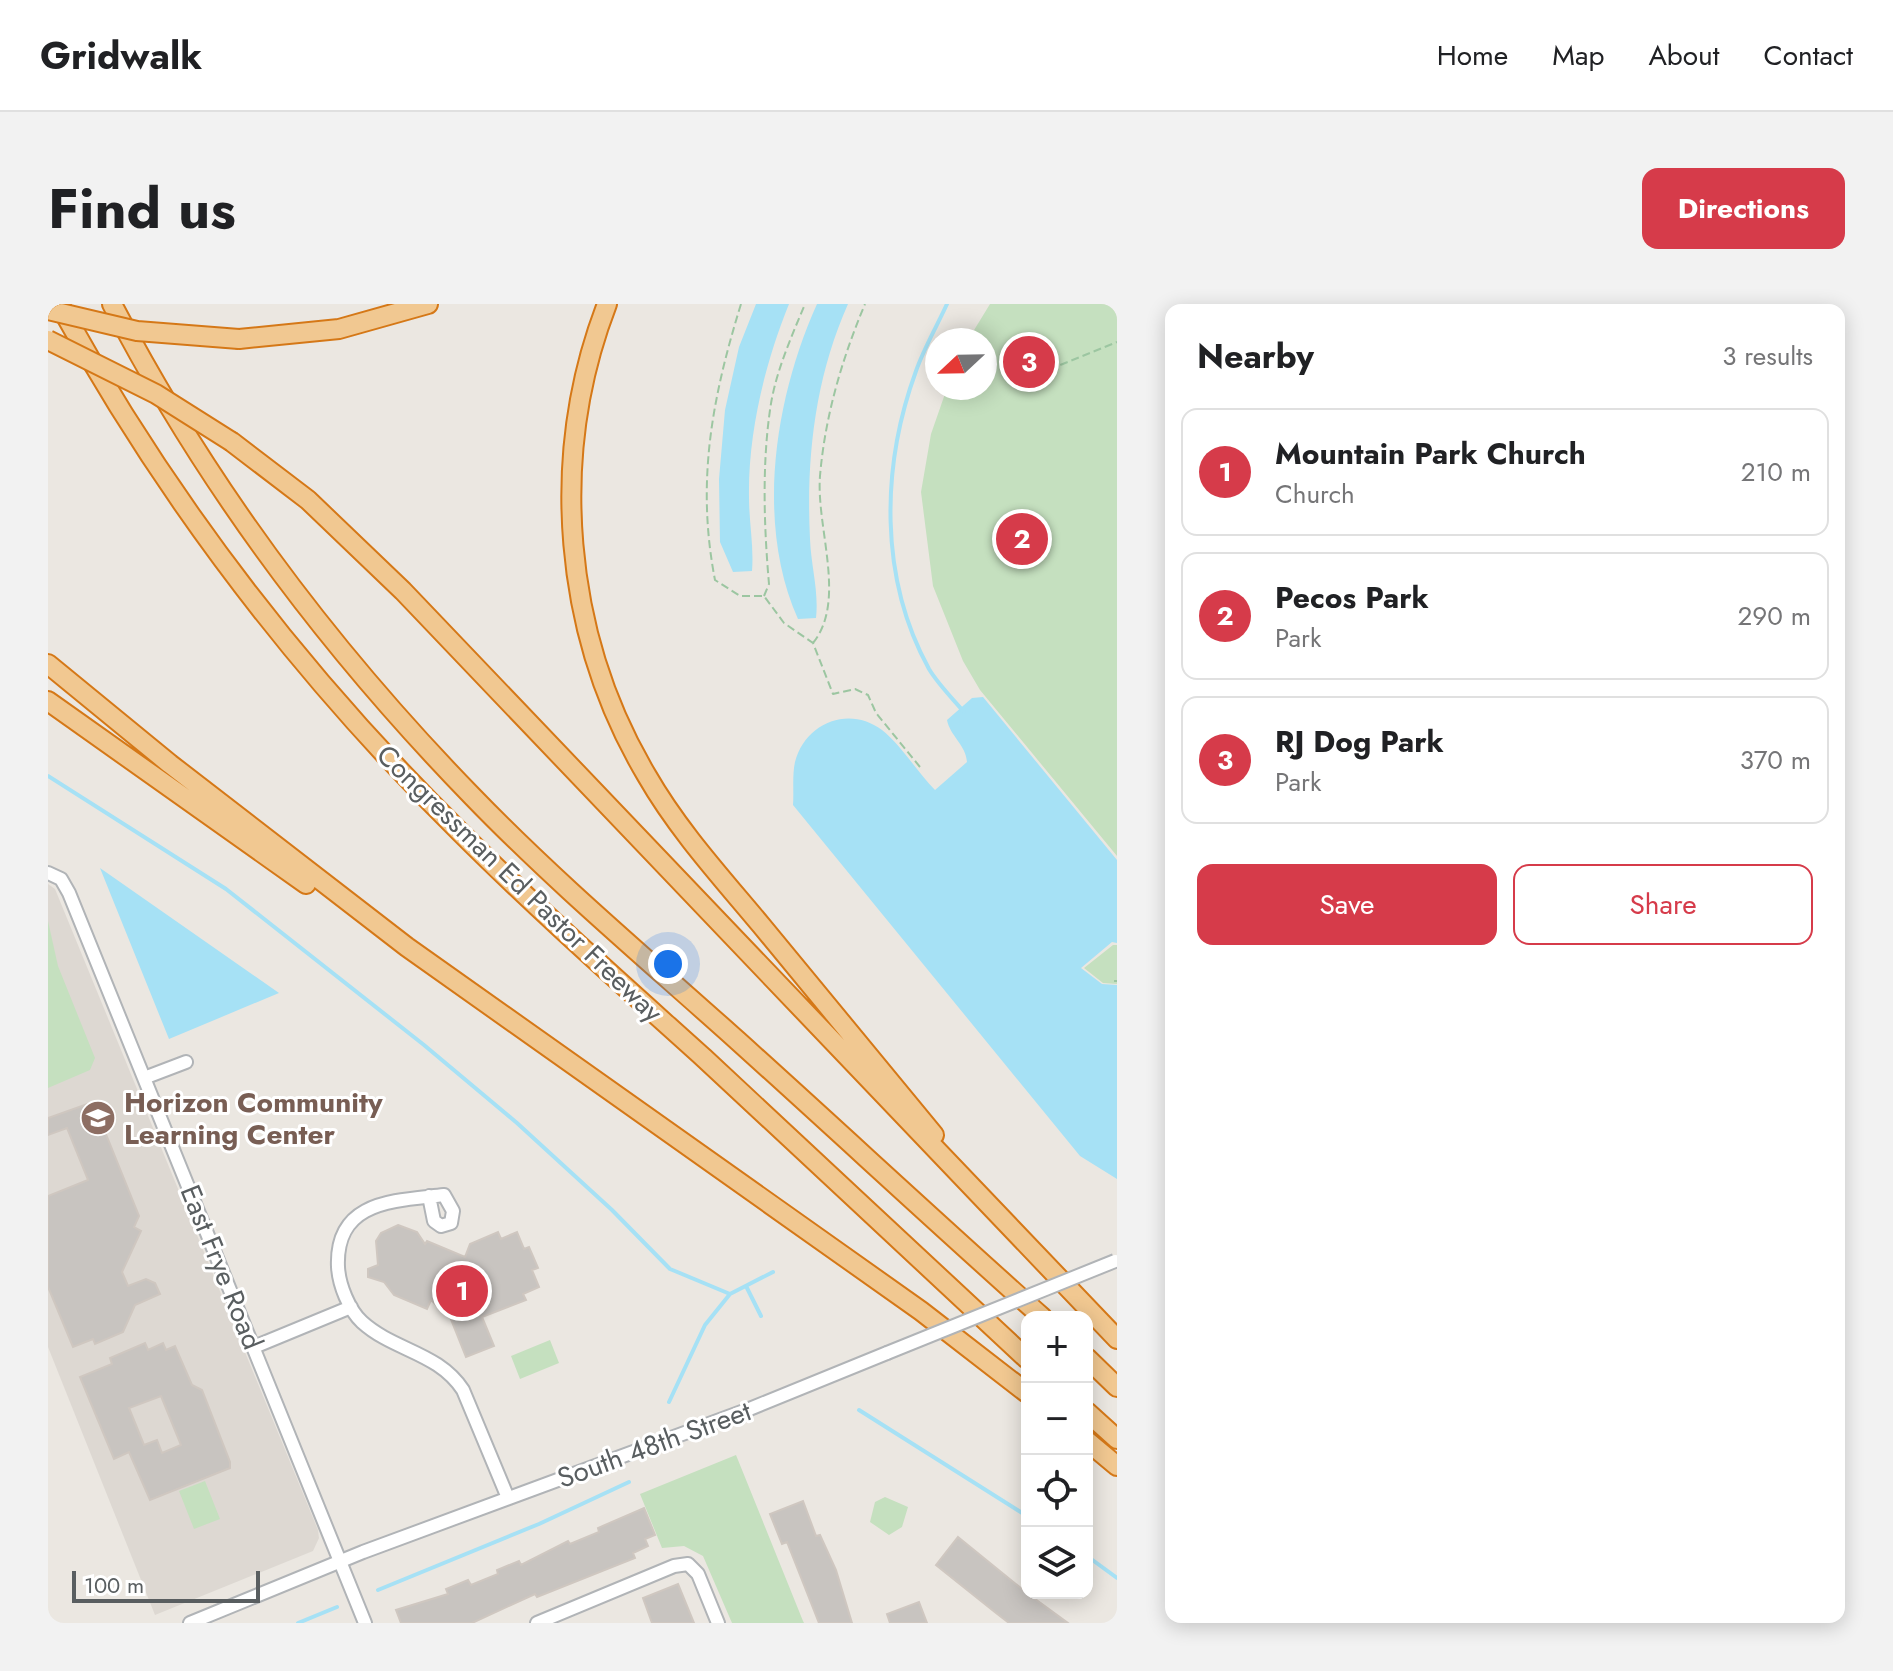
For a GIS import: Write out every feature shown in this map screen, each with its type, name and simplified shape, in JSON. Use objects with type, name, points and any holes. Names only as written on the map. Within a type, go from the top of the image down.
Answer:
[{"type":"highway","name":"Congressman Ed Pastor Freeway","points":[[59,304],[127,419],[194,520],[276,630],[366,734],[493,864],[1021,1353]]},
{"type":"highway","name":"Congressman Ed Pastor Freeway","points":[[112,304],[165,400],[239,515],[321,626],[409,730],[472,797],[572,892],[1035,1311]]},
{"type":"highway","points":[[48,310],[137,331],[239,339],[339,329],[428,304]]},
{"type":"highway","points":[[607,304],[580,399],[573,458],[571,516],[583,610],[598,667],[618,721],[647,777],[684,832],[1013,1229]]},
{"type":"highway","points":[[48,340],[156,394],[232,442],[308,500],[382,569],[1117,1339]]},
{"type":"highway","points":[[48,664],[158,755],[407,947],[921,1311],[1021,1388]]},
{"type":"highway","points":[[48,701],[340,908],[407,947]]},
{"type":"highway","points":[[1093,1364],[1117,1387]]},
{"type":"highway","points":[[1093,1417],[1117,1439]]},
{"type":"highway","points":[[1093,1446],[1117,1466]]},
{"type":"street","name":"East Frye Road","points":[[50,873],[61,879],[69,893],[365,1623]]},
{"type":"street","points":[[144,1078],[186,1062]]},
{"type":"street","points":[[429,1196],[378,1204],[356,1216],[341,1235],[339,1278],[351,1307],[372,1330],[438,1363],[453,1375],[463,1390],[508,1498]]},
{"type":"street","name":"South 48th Street","points":[[190,1623],[341,1561],[887,1353],[1116,1260]]},
{"type":"street","points":[[254,1347],[351,1307]]},
{"type":"street","points":[[540,1622],[674,1566],[688,1564],[698,1574],[718,1623]]},
{"type":"path","points":[[741,304],[724,361],[712,423],[705,531],[715,580],[740,596],[764,596]]},
{"type":"path","points":[[764,596],[769,584],[765,490],[770,409],[783,356],[805,304]]},
{"type":"path","points":[[813,643],[826,628],[830,602],[821,528],[820,478],[828,419],[840,372],[865,304]]},
{"type":"path","points":[[1038,374],[1117,342]]},
{"type":"path","points":[[764,596],[784,623],[813,643],[833,694],[855,689],[868,695],[876,713],[920,767]]},
{"type":"shaded area","name":"Horizon Community Learning Center","points":[[48,884],[55,889],[318,1530],[319,1538],[313,1551],[155,1615],[48,1347]]},
{"type":"green space","points":[[990,304],[1117,304],[1117,856],[980,690],[963,661],[933,586],[921,492],[931,434],[943,400],[997,400],[997,328],[975,328]]},
{"type":"green space","points":[[48,921],[58,966],[95,1058],[90,1070],[48,1088]]},
{"type":"green space","points":[[1117,945],[1117,984],[1103,983],[1084,968]]},
{"type":"green space","points":[[550,1340],[559,1363],[520,1379],[511,1356]]},
{"type":"green space","points":[[736,1455],[804,1623],[732,1623],[703,1556],[684,1546],[662,1548],[640,1494]]},
{"type":"green space","points":[[205,1481],[220,1519],[194,1529],[179,1491]]},
{"type":"green space","points":[[885,1497],[908,1507],[902,1527],[889,1535],[870,1522],[875,1502]]},
{"type":"water","points":[[756,304],[789,304],[772,350],[751,448],[752,571],[733,572],[720,542],[719,479],[725,410],[739,347]]},
{"type":"water","points":[[817,304],[848,304],[828,361],[815,419],[809,509],[816,618],[798,619],[785,582],[777,542],[774,502],[776,460],[790,379]]},
{"type":"water","points":[[983,697],[1117,860],[1117,943],[1112,942],[1081,968],[1102,984],[1117,985],[1117,1179],[1080,1156],[793,805],[794,767],[800,748],[818,728],[843,719],[856,719],[882,730],[935,790],[967,762],[947,720],[972,698]]},
{"type":"water","points":[[100,868],[279,993],[169,1039]]},
{"type":"building","points":[[93,1102],[139,1216],[134,1227],[141,1231],[122,1272],[128,1286],[146,1279],[155,1283],[160,1294],[135,1305],[123,1332],[95,1344],[93,1339],[73,1347],[48,1287],[48,1196],[88,1180],[67,1128],[48,1135],[48,1118]]},
{"type":"building","points":[[398,1225],[417,1232],[425,1244],[427,1241],[465,1257],[470,1244],[498,1232],[501,1239],[517,1232],[524,1249],[529,1247],[538,1268],[532,1270],[539,1287],[523,1294],[526,1300],[482,1317],[494,1346],[466,1357],[450,1317],[431,1300],[427,1309],[394,1295],[384,1282],[368,1277],[368,1269],[378,1265],[376,1241],[381,1233]]},
{"type":"building","points":[[145,1343],[148,1350],[163,1343],[166,1350],[175,1346],[192,1385],[202,1390],[230,1468],[150,1500],[129,1452],[114,1459],[80,1377],[112,1364],[110,1358]],"holes":[[[161,1396],[181,1445],[162,1453],[157,1440],[144,1445],[129,1408]]]},
{"type":"building","points":[[803,1501],[816,1536],[820,1535],[836,1570],[852,1623],[819,1623],[787,1542],[782,1544],[770,1514]]},
{"type":"building","points":[[644,1508],[655,1535],[645,1539],[648,1546],[633,1553],[635,1558],[537,1597],[535,1594],[472,1623],[401,1623],[396,1610],[448,1594],[446,1589],[468,1580],[471,1585],[519,1561],[521,1565],[568,1541],[570,1544],[599,1532],[598,1528]]},
{"type":"building","points":[[958,1537],[1021,1588],[1021,1599],[1035,1599],[1068,1623],[1009,1623],[936,1565]]},
{"type":"building","points":[[678,1584],[694,1623],[652,1623],[643,1598]]},
{"type":"building","points":[[919,1602],[927,1623],[890,1623],[887,1614]]},
{"type":"waterway","points":[[947,304],[919,362],[904,408],[896,445],[891,522],[901,598],[913,634],[929,669],[964,712]]},
{"type":"waterway","points":[[48,776],[226,889],[424,1045],[517,1123],[612,1210],[670,1269],[730,1294],[773,1272]]},
{"type":"waterway","points":[[746,1286],[761,1316]]},
{"type":"waterway","points":[[669,1402],[705,1325],[730,1294]]},
{"type":"waterway","points":[[859,1410],[1021,1512]]},
{"type":"waterway","points":[[378,1590],[539,1524],[629,1482]]},
{"type":"waterway","points":[[1093,1560],[1117,1578]]},
{"type":"waterway","points":[[298,1623],[337,1607]]},
{"type":"place","name":"RJ Dog Park","points":[[1029,362]]},
{"type":"place","name":"Pecos Park","points":[[1022,539]]},
{"type":"place","name":"Horizon Community Learning Center","points":[[98,1118]]},
{"type":"place","name":"Mountain Park Church","points":[[462,1291]]}]
